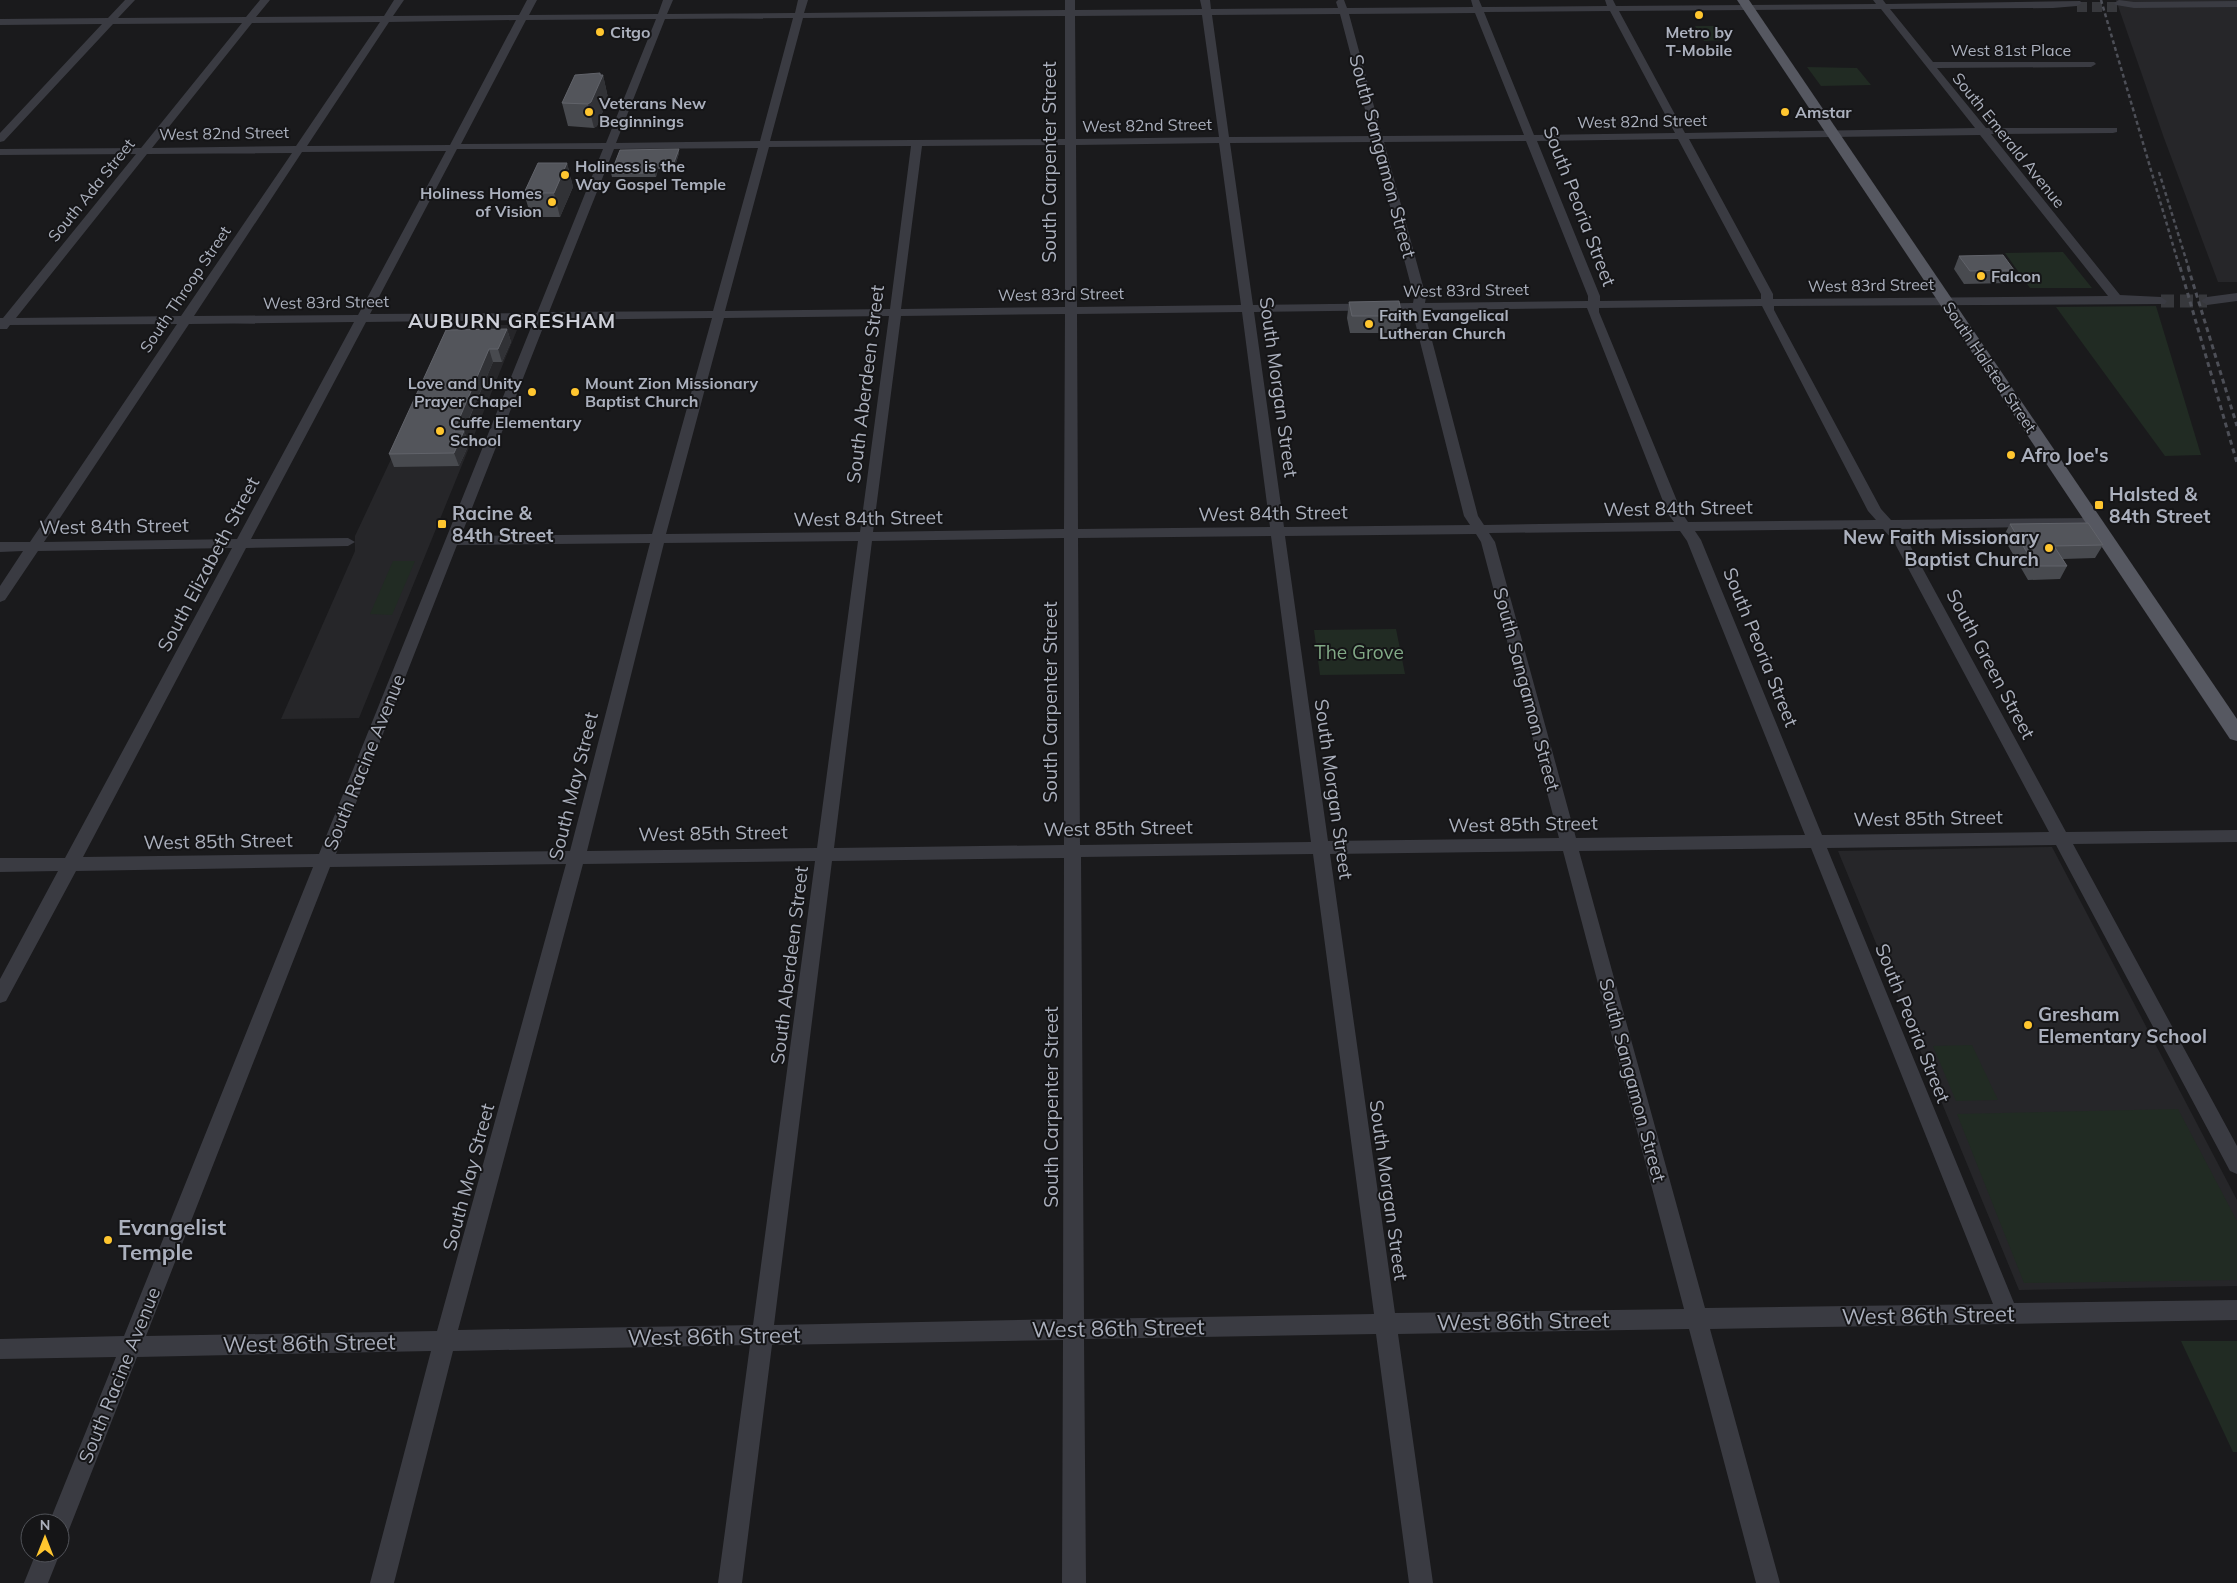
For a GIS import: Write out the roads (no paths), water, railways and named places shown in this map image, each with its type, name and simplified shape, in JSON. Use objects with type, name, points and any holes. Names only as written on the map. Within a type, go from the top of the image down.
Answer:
[{"type":"main road","name":"South Halsted Street","points":[[1746,4],[2237,734]]},
{"type":"street","points":[[0,139],[130,0]]},
{"type":"street","name":"South Ada Street","points":[[2,324],[265,0]]},
{"type":"street","name":"South Throop Street","points":[[0,597],[399,0]]},
{"type":"street","name":"South Elizabeth Street","points":[[0,996],[532,0]]},
{"type":"street","name":"South Racine Avenue","points":[[64,1513],[668,0]]},
{"type":"street","name":"South May Street","points":[[382,1583],[445,1340],[577,856],[658,539],[803,0]]},
{"type":"street","points":[[935,14],[937,0]]},
{"type":"street","name":"South Carpenter Street","points":[[1070,0],[1074,1583]]},
{"type":"street","name":"South Morgan Street","points":[[1205,0],[1421,1583]]},
{"type":"street","points":[[0,22],[1207,12],[1342,5],[1880,3],[2077,5]]},
{"type":"street","name":"South Emerald Avenue","points":[[1880,3],[2120,299]]},
{"type":"street","name":"South Green Street","points":[[1611,4],[1767,294],[1768,310],[1871,503],[1899,538],[2237,1165]]},
{"type":"street","points":[[2119,5],[2237,4]]},
{"type":"street","name":"South Sangamon Street","points":[[1342,5],[1420,297],[1418,314],[1468,507],[1471,516],[1488,542],[1768,1583]]},
{"type":"street","name":"South Peoria Street","points":[[1476,5],[1594,296],[1592,312],[1675,514],[1694,540],[2008,1314]]},
{"type":"street","name":"West 81st Place","points":[[1930,65],[2091,64]]},
{"type":"street","name":"West 82nd Street","points":[[0,152],[1530,138],[2112,130]]},
{"type":"street","name":"South Aberdeen Street","points":[[730,1583],[918,143]]},
{"type":"street","points":[[2206,297],[2232,297],[2237,311]]},
{"type":"street","name":"West 83rd Street","points":[[2,324],[185,320],[1593,304],[2120,299],[2137,301],[2160,298]]},
{"type":"street","name":"West 84th Street","points":[[452,541],[2094,522]]},
{"type":"street","name":"West 84th Street","points":[[0,546],[348,542]]},
{"type":"street","name":"West 85th Street","points":[[0,865],[577,856],[2237,836]]},
{"type":"street","name":"West 86th Street","points":[[0,1349],[2237,1310]]},
{"type":"street","points":[[36,1583],[44,1563]]},
{"type":"tunnel","points":[[2077,7],[2120,7]]},
{"type":"tunnel","points":[[2161,301],[2207,301]]},
{"type":"railway","points":[[2101,0],[2180,269]]},
{"type":"railway","points":[[2159,172],[2189,269]]},
{"type":"railway","points":[[2180,267],[2237,463]]},
{"type":"railway","points":[[2188,267],[2237,426]]},
{"type":"place","name":"Metro by T-Mobile","points":[[1699,15]]},
{"type":"place","name":"Citgo","points":[[600,32]]},
{"type":"place","name":"Veterans New Beginnings","points":[[589,112]]},
{"type":"place","name":"Amstar","points":[[1785,112]]},
{"type":"place","name":"Holiness is the Way Gospel Temple","points":[[565,175]]},
{"type":"place","name":"Holiness Homes of Vision","points":[[552,202]]},
{"type":"place","name":"Falcon","points":[[1981,276]]},
{"type":"place","name":"Faith Evangelical Lutheran Church","points":[[1369,324]]},
{"type":"place","name":"Love and Unity Prayer Chapel","points":[[532,392]]},
{"type":"place","name":"Mount Zion Missionary Baptist Church","points":[[575,392]]},
{"type":"place","name":"Cuffe Elementary School","points":[[440,431]]},
{"type":"place","name":"Afro Joe's","points":[[2011,455]]},
{"type":"place","name":"Halsted & 84th Street","points":[[2099,505]]},
{"type":"place","name":"Racine & 84th Street","points":[[442,524]]},
{"type":"place","name":"New Faith Missionary Baptist Church","points":[[2049,548]]},
{"type":"place","name":"Gresham Elementary School","points":[[2028,1025]]},
{"type":"place","name":"Evangelist Temple","points":[[108,1240]]},
{"type":"district","name":"AUBURN GRESHAM","points":[[512,320]]},
{"type":"park label","name":"The Grove","points":[[1359,652]]}]
